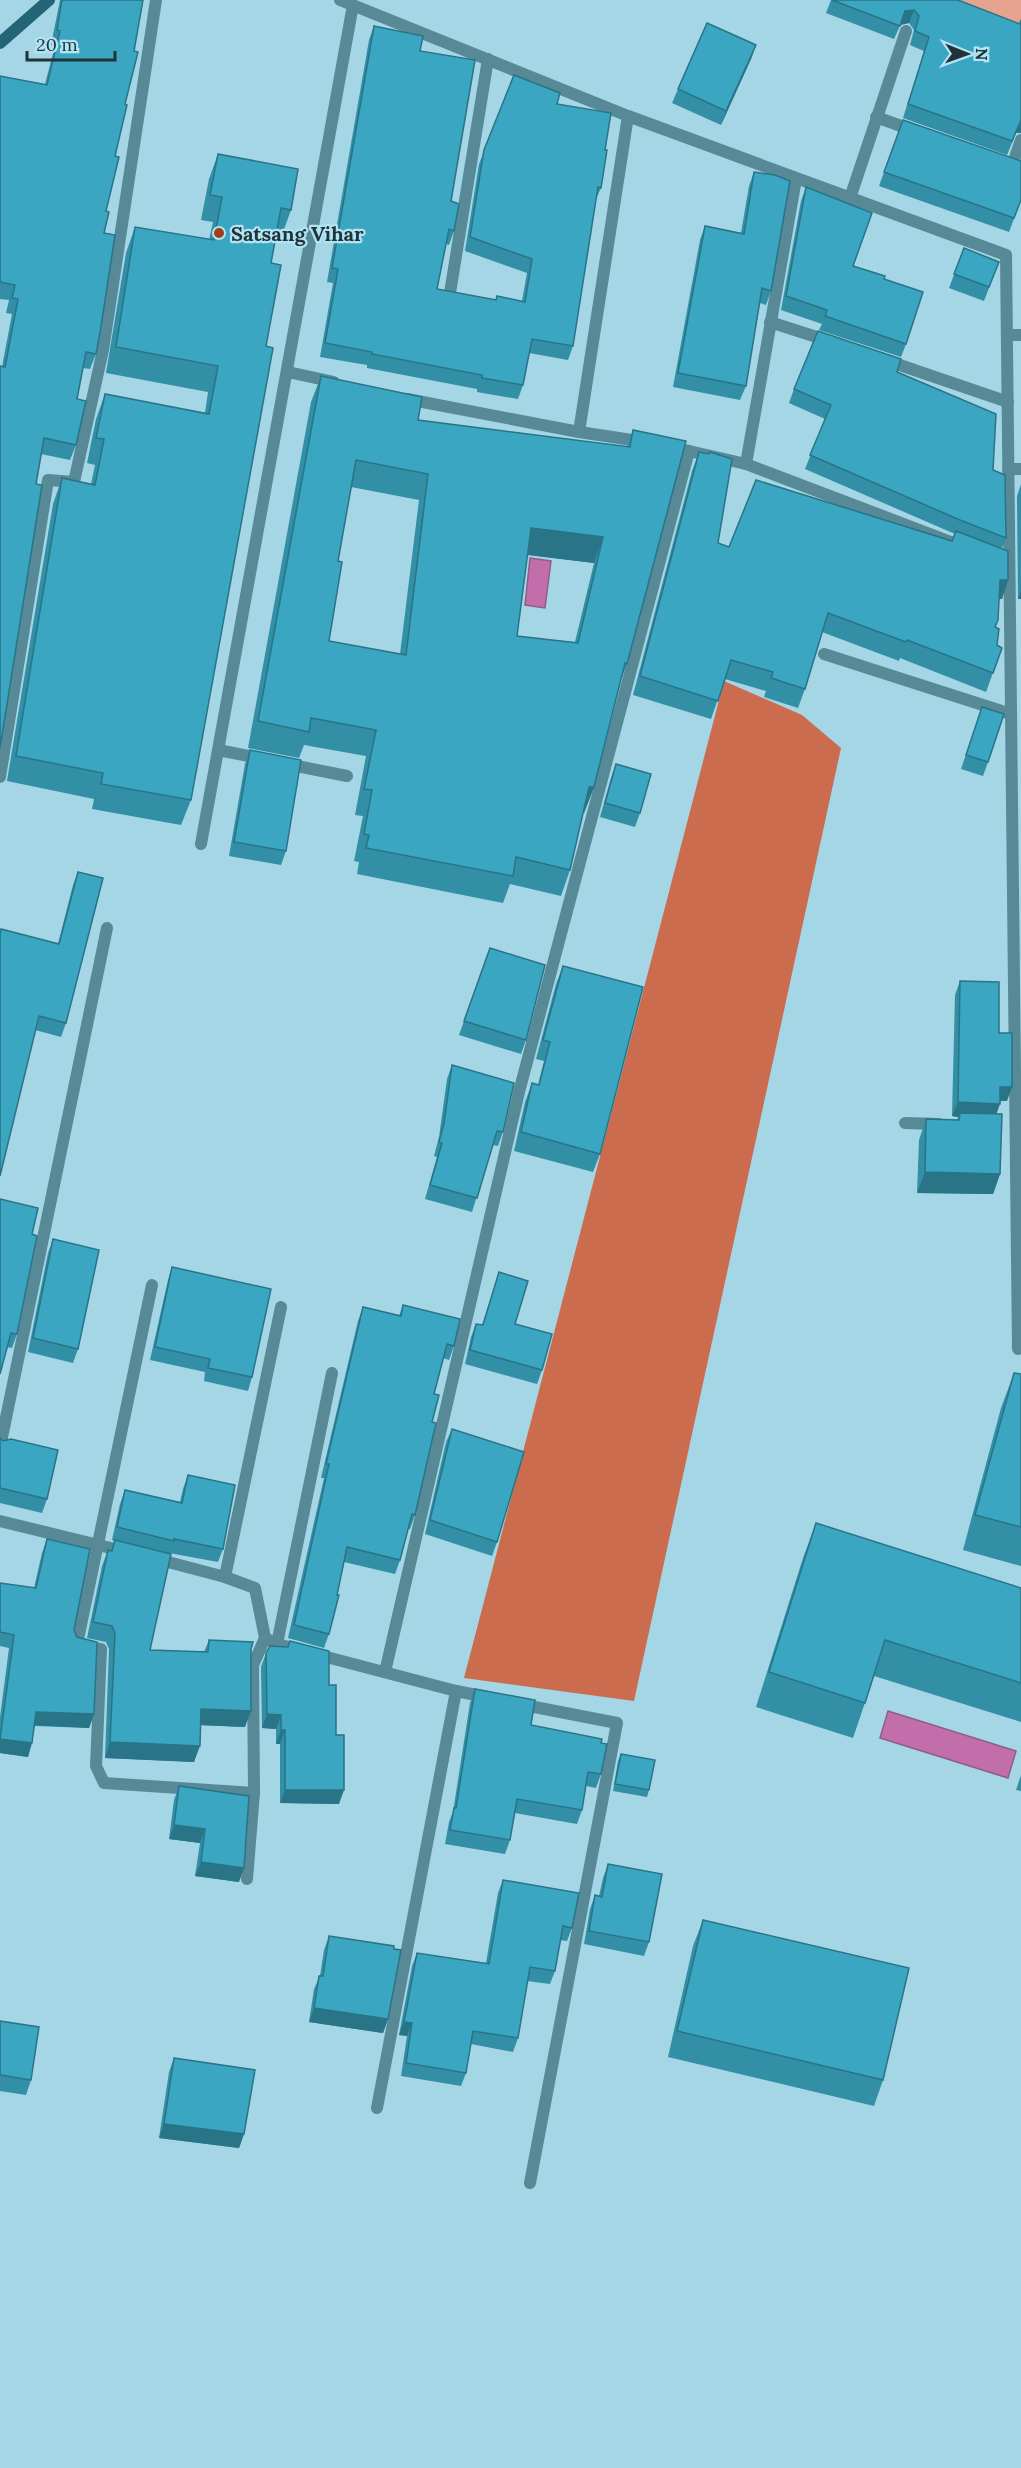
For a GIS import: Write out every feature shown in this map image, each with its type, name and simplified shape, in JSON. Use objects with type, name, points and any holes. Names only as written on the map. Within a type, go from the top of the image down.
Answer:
[{"type":"main road","points":[[0,43],[49,0]]},
{"type":"street","points":[[0,777],[48,480],[74,482],[103,350],[156,0]]},
{"type":"street","points":[[340,0],[628,116],[1006,255],[1008,402],[1015,469],[1004,562],[1016,611],[1011,714],[1016,763],[1014,1127],[1018,1349]]},
{"type":"street","points":[[201,844],[353,5]]},
{"type":"street","points":[[850,198],[906,31]]},
{"type":"street","points":[[449,299],[488,60]]},
{"type":"street","points":[[579,432],[628,116]]},
{"type":"street","points":[[876,117],[928,136]]},
{"type":"street","points":[[1012,166],[1021,141]]},
{"type":"street","points":[[746,464],[796,179]]},
{"type":"street","points":[[770,322],[850,348]]},
{"type":"street","points":[[1007,335],[1021,335]]},
{"type":"street","points":[[872,356],[1008,402]]},
{"type":"street","points":[[288,372],[344,384]]},
{"type":"street","points":[[389,395],[689,451],[746,464],[966,548]]},
{"type":"street","points":[[385,1672],[519,1092],[689,451]]},
{"type":"street","points":[[824,654],[1011,714]]},
{"type":"street","points":[[218,750],[347,776]]},
{"type":"street","points":[[0,1447],[107,928]]},
{"type":"street","points":[[905,1123],[949,1124]]},
{"type":"street","points":[[152,1285],[77,1644],[101,1649],[96,1767],[104,1783],[254,1793]]},
{"type":"street","points":[[225,1576],[280,1307]]},
{"type":"street","points":[[277,1644],[332,1373]]},
{"type":"street","points":[[0,1521],[225,1576],[255,1588],[265,1638],[253,1665],[254,1793],[247,1879]]},
{"type":"street","points":[[265,1638],[277,1644],[456,1691],[617,1723],[530,2183]]},
{"type":"street","points":[[377,2108],[456,1691]]},
{"type":"shaded area","points":[[949,0],[1021,0],[1021,27]]},
{"type":"shaded area","points":[[530,558],[551,561],[545,608],[525,605]]},
{"type":"shaded area","points":[[724,681],[802,715],[841,748],[634,1701],[464,1678]]},
{"type":"shaded area","points":[[888,1711],[1016,1751],[1008,1778],[880,1738]]},
{"type":"building","points":[[62,0],[143,0],[134,51],[138,52],[125,104],[127,105],[115,156],[119,157],[106,211],[109,212],[104,233],[115,235],[96,354],[86,352],[77,399],[86,401],[76,445],[44,438],[36,484],[42,485],[0,748],[0,366],[5,367],[18,299],[12,298],[15,285],[0,282],[0,76],[47,85],[60,31],[57,30]]},
{"type":"building","points":[[832,0],[958,0],[1020,24],[1021,20],[1021,120],[1012,141],[908,104],[929,37],[915,31],[919,16],[914,10],[905,11],[900,26]]},
{"type":"building","points":[[707,23],[756,45],[726,111],[678,89]]},
{"type":"building","points":[[374,26],[423,36],[420,51],[475,60],[451,201],[459,204],[454,231],[449,229],[437,289],[496,300],[497,296],[525,302],[532,259],[470,237],[484,150],[514,75],[560,93],[557,104],[611,113],[601,188],[598,187],[573,346],[532,339],[523,385],[325,343],[338,269],[332,268]]},
{"type":"building","points":[[903,120],[1021,161],[1021,200],[1014,218],[884,172]]},
{"type":"building","points":[[218,154],[298,169],[291,210],[281,208],[271,263],[281,265],[266,346],[273,348],[191,800],[101,784],[103,773],[16,756],[62,478],[95,485],[104,439],[96,438],[105,394],[209,414],[218,366],[116,347],[135,227],[214,240],[222,197],[210,195]]},
{"type":"building","points":[[754,172],[775,175],[790,181],[771,291],[762,288],[746,386],[678,373],[705,226],[744,234]]},
{"type":"building","points":[[806,187],[872,213],[853,266],[923,292],[906,344],[825,316],[827,310],[786,296]]},
{"type":"building","points":[[964,248],[999,262],[989,287],[954,274]]},
{"type":"building","points":[[818,331],[901,359],[897,372],[996,414],[993,470],[1005,475],[1006,538],[810,455],[831,405],[794,389]]},
{"type":"building","points":[[321,376],[422,397],[418,420],[630,447],[633,430],[686,441],[627,664],[625,663],[594,787],[589,787],[570,870],[516,857],[513,876],[366,848],[369,835],[364,834],[372,790],[364,789],[376,730],[311,718],[309,732],[258,721]],"holes":[[[356,460],[428,474],[406,655],[329,641],[342,562],[338,561]],[[531,528],[603,537],[578,643],[517,636]]]},
{"type":"building","points":[[699,452],[709,454],[710,452],[732,459],[718,543],[729,547],[756,480],[952,541],[956,531],[1008,551],[1008,580],[1000,580],[998,620],[995,627],[999,629],[997,645],[1002,648],[993,673],[828,613],[805,689],[771,678],[773,672],[731,660],[718,701],[640,676]]},
{"type":"building","points":[[982,707],[1004,714],[988,762],[966,755]]},
{"type":"building","points":[[250,750],[301,760],[286,851],[234,842]]},
{"type":"building","points":[[616,764],[651,774],[640,813],[605,803]]},
{"type":"building","points":[[78,872],[103,878],[66,1023],[39,1016],[0,1176],[1,929],[59,944]]},
{"type":"building","points":[[490,948],[545,965],[526,1040],[464,1021]]},
{"type":"building","points":[[563,966],[643,987],[600,1154],[521,1132],[532,1083],[539,1085],[550,1042],[543,1040]]},
{"type":"building","points":[[960,981],[999,982],[999,1033],[1012,1033],[1012,1087],[1000,1087],[1000,1104],[958,1102]]},
{"type":"building","points":[[452,1065],[514,1083],[503,1132],[497,1131],[477,1198],[430,1185],[442,1143],[439,1142]]},
{"type":"building","points":[[960,1113],[1002,1114],[1000,1174],[925,1172],[926,1119],[959,1120]]},
{"type":"building","points":[[0,1199],[38,1208],[32,1234],[37,1236],[17,1334],[11,1333],[0,1374]]},
{"type":"building","points":[[53,1239],[99,1250],[78,1349],[33,1338]]},
{"type":"building","points":[[172,1267],[271,1289],[252,1377],[208,1368],[210,1359],[155,1347]]},
{"type":"building","points":[[499,1272],[528,1281],[515,1324],[552,1334],[542,1370],[470,1350],[476,1324],[483,1325]]},
{"type":"building","points":[[403,1305],[460,1319],[454,1346],[447,1344],[434,1394],[439,1395],[432,1422],[436,1423],[415,1515],[412,1514],[400,1560],[347,1547],[337,1595],[339,1595],[329,1634],[294,1625],[329,1464],[326,1464],[363,1307],[401,1316]]},
{"type":"building","points":[[1014,1373],[1021,1374],[1021,1527],[975,1515]]},
{"type":"building","points":[[452,1429],[524,1452],[497,1542],[430,1520]]},
{"type":"building","points":[[0,1438],[3,1441],[11,1439],[58,1450],[47,1499],[0,1488]]},
{"type":"building","points":[[188,1475],[235,1485],[223,1549],[174,1539],[174,1541],[117,1527],[125,1490],[182,1503]]},
{"type":"building","points":[[816,1523],[1021,1588],[1021,1683],[885,1640],[865,1703],[769,1672]]},
{"type":"building","points":[[47,1539],[90,1549],[74,1630],[77,1637],[97,1642],[94,1714],[36,1712],[32,1743],[0,1739],[14,1635],[0,1632],[0,1583],[36,1588]]},
{"type":"building","points":[[115,1540],[171,1554],[150,1650],[208,1652],[209,1640],[253,1642],[251,1711],[201,1709],[200,1746],[110,1742],[115,1633],[112,1626],[93,1622],[108,1550],[112,1551]]},
{"type":"building","points":[[290,1641],[329,1651],[329,1685],[336,1685],[336,1735],[344,1735],[344,1790],[285,1790],[285,1730],[281,1730],[281,1715],[267,1714],[266,1653],[270,1646],[288,1647]]},
{"type":"building","points":[[475,1689],[535,1700],[531,1725],[602,1739],[601,1743],[607,1744],[601,1774],[588,1772],[582,1810],[517,1799],[510,1840],[450,1830],[454,1808],[456,1808]]},
{"type":"building","points":[[621,1754],[655,1760],[649,1790],[615,1784]]},
{"type":"building","points":[[179,1786],[249,1796],[244,1868],[201,1862],[205,1829],[174,1825]]},
{"type":"building","points":[[608,1864],[662,1874],[649,1942],[589,1931],[595,1895],[602,1897]]},
{"type":"building","points":[[503,1880],[579,1893],[572,1928],[563,1926],[555,1971],[530,1967],[518,2038],[473,2031],[466,2073],[406,2063],[412,2023],[404,2022],[417,1953],[489,1964]]},
{"type":"building","points":[[703,1920],[909,1968],[883,2080],[677,2031]]},
{"type":"building","points":[[329,1936],[394,1946],[394,1949],[401,1950],[388,2019],[314,2008],[319,1976],[323,1976]]},
{"type":"building","points":[[0,2021],[39,2027],[31,2080],[0,2075]]},
{"type":"building","points":[[174,2058],[255,2070],[244,2134],[164,2124]]},
{"type":"place","name":"Satsang Vihar","points":[[219,233]]}]
